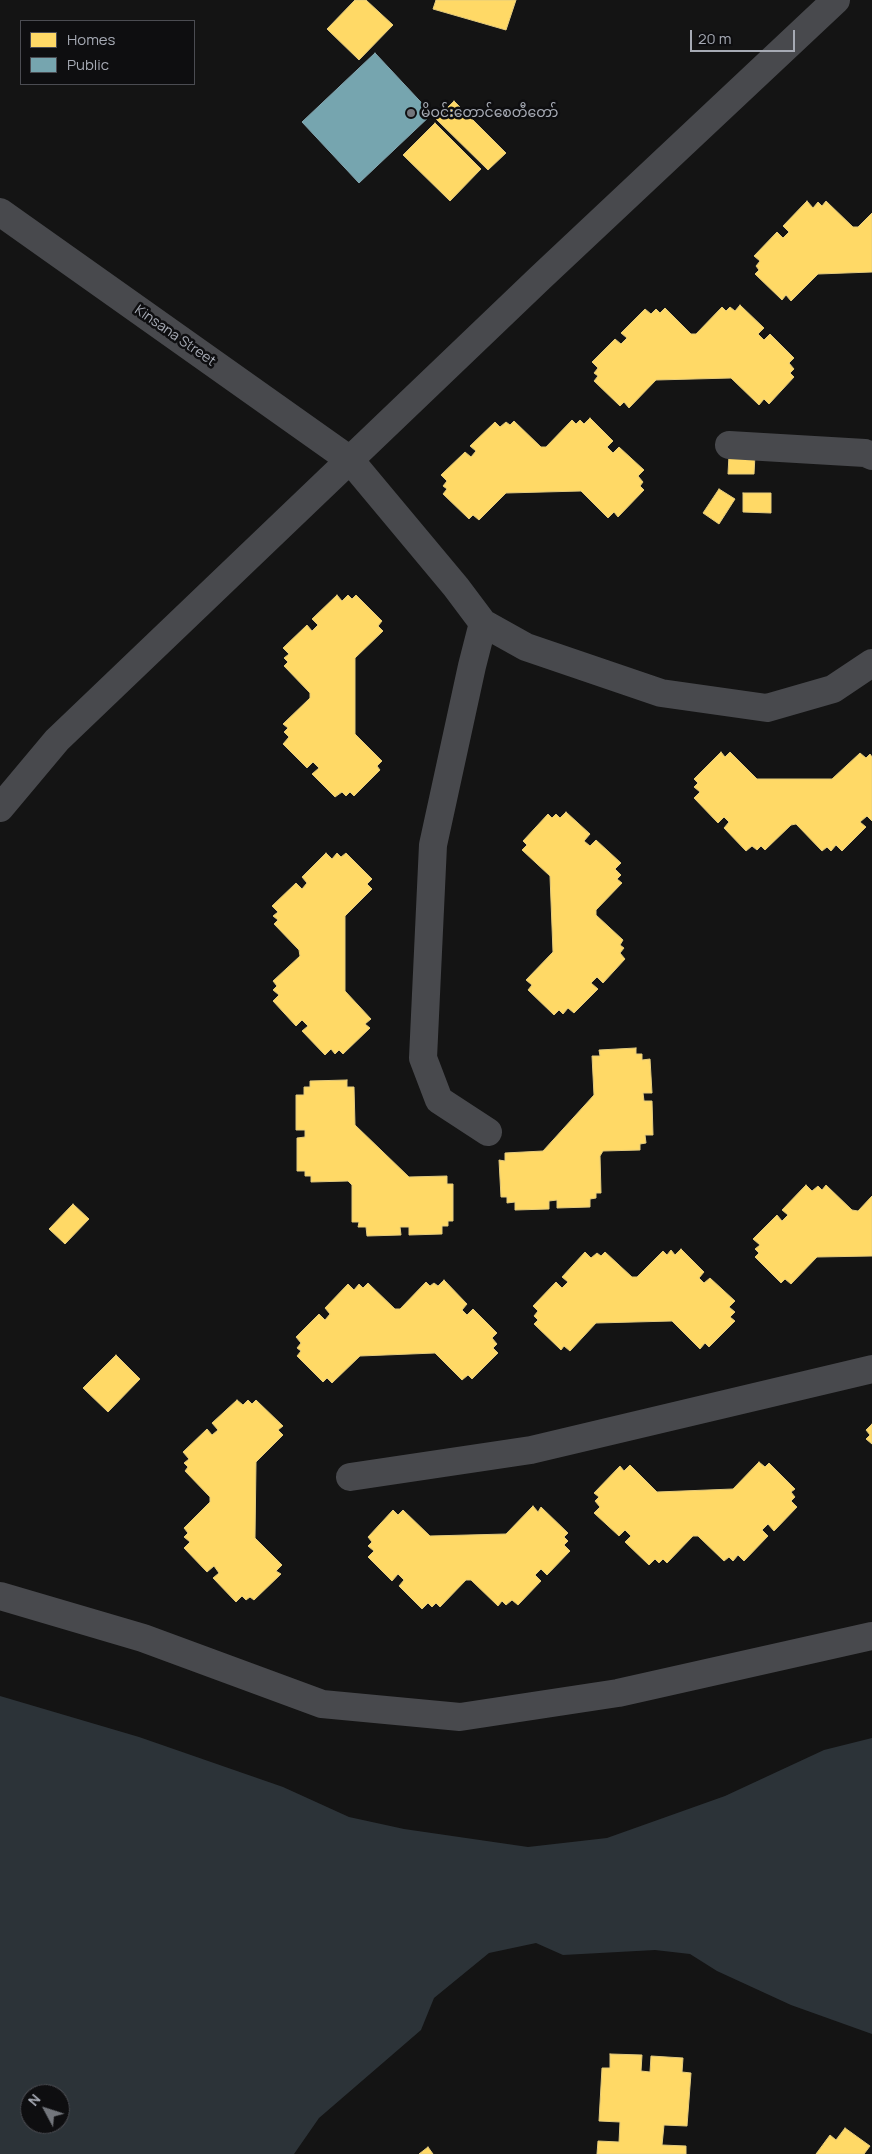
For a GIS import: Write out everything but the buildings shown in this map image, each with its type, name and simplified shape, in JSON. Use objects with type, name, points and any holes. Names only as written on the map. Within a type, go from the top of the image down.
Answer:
[{"type":"street","points":[[0,808],[57,740],[547,271],[836,0]]},
{"type":"street","name":"Kinsana Street","points":[[0,212],[350,460],[456,587],[483,623]]},
{"type":"street","points":[[729,445],[865,453],[872,456]]},
{"type":"street","points":[[488,1132],[438,1100],[423,1058],[433,845],[483,623],[526,647],[661,693],[767,708],[833,690],[872,663]]},
{"type":"street","points":[[350,1477],[531,1450],[872,1369]]},
{"type":"street","points":[[0,1596],[143,1638],[322,1704],[460,1717],[618,1693],[872,1636]]},
{"type":"shaded area","points":[[0,1696],[139,1737],[283,1787],[349,1817],[404,1829],[528,1847],[607,1838],[725,1796],[824,1750],[872,1738],[872,2034],[791,2005],[717,1971],[690,1954],[655,1950],[563,1955],[536,1943],[489,1953],[434,1998],[421,2030],[319,2118],[294,2154],[0,2154]]},
{"type":"place","name":"မိဝင်းတောင်စေတီတော်","points":[[411,113]]}]
